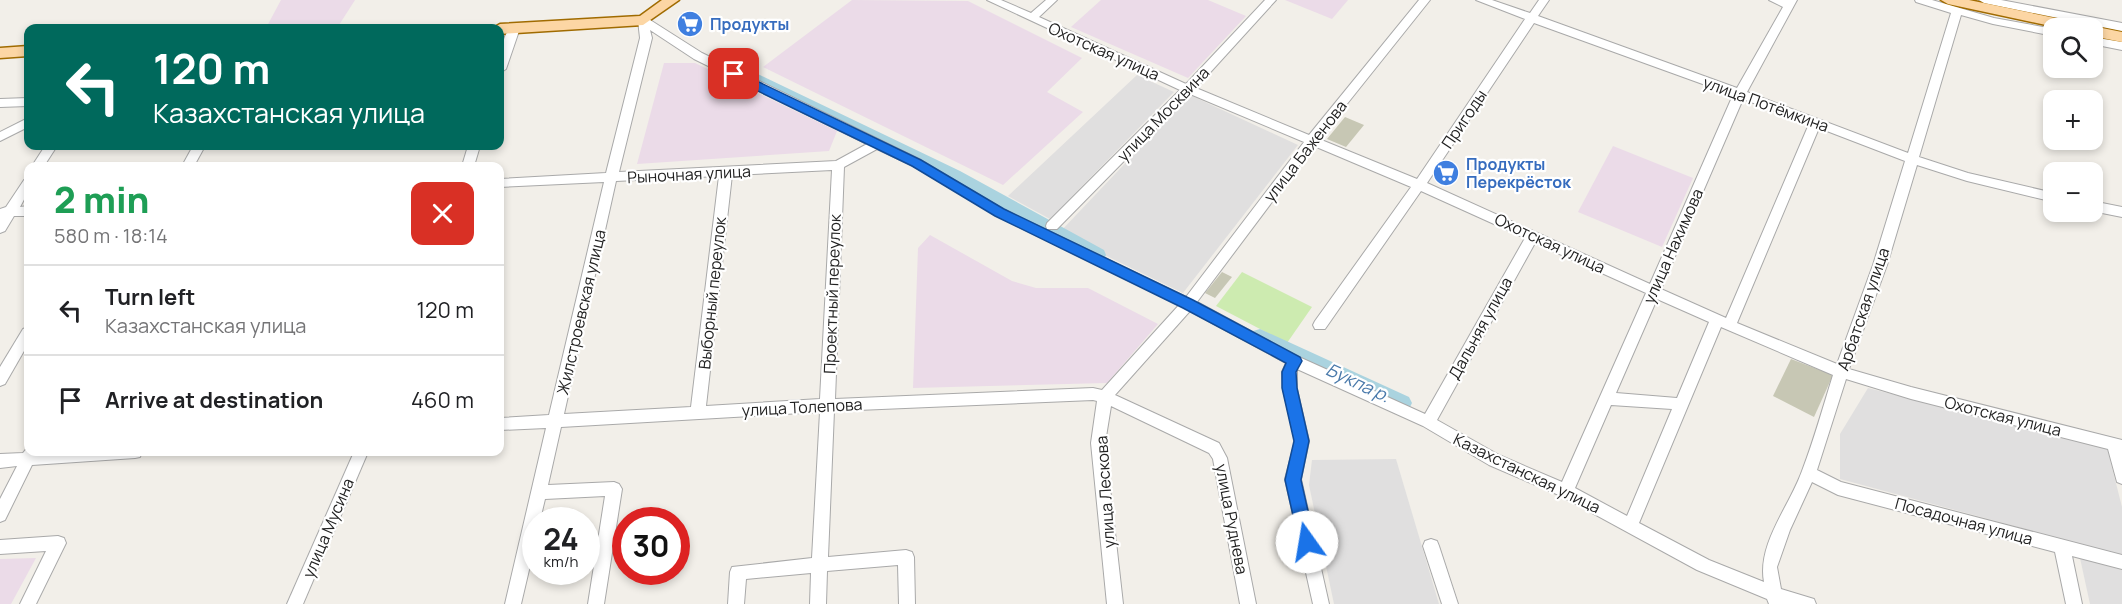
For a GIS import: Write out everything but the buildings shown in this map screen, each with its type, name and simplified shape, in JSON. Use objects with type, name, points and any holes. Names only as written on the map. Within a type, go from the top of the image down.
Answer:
[{"type":"main road","points":[[504,29],[643,20],[672,0]]},
{"type":"main road","points":[[1952,6],[2043,22]]},
{"type":"main road","points":[[2103,33],[2122,37]]},
{"type":"main road","points":[[0,53],[24,51]]},
{"type":"street","name":"Охотская улица","points":[[992,0],[1188,89],[1310,142],[1419,185],[1653,291],[1841,372],[1911,393],[2118,445]]},
{"type":"street","points":[[1032,18],[1052,0]]},
{"type":"street","name":"улица Москвина","points":[[1052,226],[1188,89],[1271,0]]},
{"type":"street","name":"улица Баженова","points":[[1188,304],[1310,142],[1425,0]]},
{"type":"street","name":"улица Потёмкина","points":[[1481,0],[1912,159],[1967,177],[2043,195]]},
{"type":"street","name":"Пригоды","points":[[1320,325],[1419,185],[1544,0]]},
{"type":"street","name":"улица Нахимова","points":[[1566,491],[1740,94],[1791,3],[1774,0]]},
{"type":"street","points":[[1920,0],[2043,30]]},
{"type":"street","points":[[1984,0],[2122,27]]},
{"type":"street","name":"Арбатская улица","points":[[1775,599],[1769,567],[1782,529],[1809,473],[1841,372],[1880,266],[1912,159],[1952,6]]},
{"type":"street","name":"Казахстанская улица","points":[[643,20],[698,56],[874,145],[916,163],[999,212],[1188,304],[1294,361],[1428,422],[1494,460],[1566,491],[1631,524],[1703,565],[1775,599],[1808,604]]},
{"type":"street","name":"Жилстроевская улица","points":[[513,604],[611,178],[646,38],[643,20]]},
{"type":"street","points":[[504,58],[515,28]]},
{"type":"street","points":[[2103,42],[2122,46]]},
{"type":"street","points":[[0,103],[24,102]]},
{"type":"street","points":[[1631,524],[1681,404],[1723,322],[1816,122]]},
{"type":"street","points":[[0,137],[24,124]]},
{"type":"street","name":"Рыночная улица","points":[[504,183],[838,165],[874,145]]},
{"type":"street","name":"Проектный переулок","points":[[818,604],[838,165]]},
{"type":"street","name":"Выборный переулок","points":[[698,413],[726,172]]},
{"type":"street","points":[[0,228],[5,212],[24,188]]},
{"type":"street","points":[[2103,208],[2122,212]]},
{"type":"street","points":[[5,212],[24,211]]},
{"type":"street","name":"Дальняя улица","points":[[1428,422],[1533,235]]},
{"type":"street","points":[[1105,397],[1188,304]]},
{"type":"street","points":[[0,380],[24,340]]},
{"type":"street","points":[[1294,361],[1289,372],[1290,388],[1302,441],[1293,480],[1321,604]]},
{"type":"street","name":"улица Толепова","points":[[504,424],[827,405],[1093,394],[1105,397]]},
{"type":"street","name":"улица Лескова","points":[[1105,397],[1098,443],[1115,604]]},
{"type":"street","name":"улица Руднева","points":[[1105,397],[1214,447],[1220,458],[1248,604]]},
{"type":"street","points":[[1605,398],[1681,404]]},
{"type":"street","points":[[2118,445],[2122,477]]},
{"type":"street","points":[[0,462],[30,456]]},
{"type":"street","points":[[0,514],[30,456]]},
{"type":"street","name":"улица Мусина","points":[[295,604],[359,456]]},
{"type":"street","name":"Посадочная улица","points":[[1809,473],[1838,488],[2122,562]]},
{"type":"street","points":[[540,492],[614,489],[596,604]]},
{"type":"street","points":[[0,547],[58,543],[28,604]]},
{"type":"street","points":[[1431,546],[1450,604]]},
{"type":"street","points":[[2062,546],[2074,604]]},
{"type":"street","points":[[736,604],[738,572],[906,557],[907,604]]},
{"type":"shaded area","points":[[281,0],[355,0],[340,24],[268,24]]},
{"type":"shaded area","points":[[852,0],[968,1],[1082,58],[1047,92],[1083,112],[1003,185],[763,67]]},
{"type":"shaded area","points":[[1101,0],[1208,0],[1246,16],[1188,78],[1071,27]]},
{"type":"shaded area","points":[[1285,0],[1348,0],[1332,19]]},
{"type":"shaded area","points":[[664,63],[695,63],[837,131],[829,151],[637,164]]},
{"type":"shaded area","points":[[1137,75],[1174,92],[1050,219],[1008,196]]},
{"type":"shaded area","points":[[1190,95],[1298,145],[1183,293],[1059,233]]},
{"type":"shaded area","points":[[1345,117],[1364,125],[1346,147],[1327,139]]},
{"type":"shaded area","points":[[1613,146],[1693,178],[1662,247],[1578,212]]},
{"type":"shaded area","points":[[930,235],[1012,281],[1036,288],[1088,288],[1158,324],[1107,383],[913,388],[918,248]]},
{"type":"shaded area","points":[[1222,272],[1232,277],[1215,298],[1205,293]]},
{"type":"shaded area","points":[[1791,359],[1833,375],[1814,417],[1773,396]]},
{"type":"shaded area","points":[[1868,388],[2107,448],[2122,507],[2122,555],[1840,479],[1840,434]]},
{"type":"shaded area","points":[[1396,459],[1439,604],[1334,604],[1309,485],[1312,460]]},
{"type":"shaded area","points":[[36,558],[11,604],[0,604],[0,559]]},
{"type":"shaded area","points":[[2080,558],[2122,570],[2122,604],[2090,604]]},
{"type":"green space","points":[[1242,272],[1312,307],[1287,343],[1216,306]]},
{"type":"waterway","name":"Букпа р.","points":[[737,69],[954,176],[1097,255]]},
{"type":"waterway","name":"Букпа р.","points":[[1260,337],[1402,403]]},
{"type":"place","name":"Продукты","points":[[690,24]]},
{"type":"place","name":"Продукты Перекрёсток","points":[[1446,173]]},
{"type":"route","points":[[734,74],[874,145],[916,163],[999,212],[1188,304],[1294,361],[1289,372],[1290,388],[1302,441],[1293,480],[1307,542]]}]
